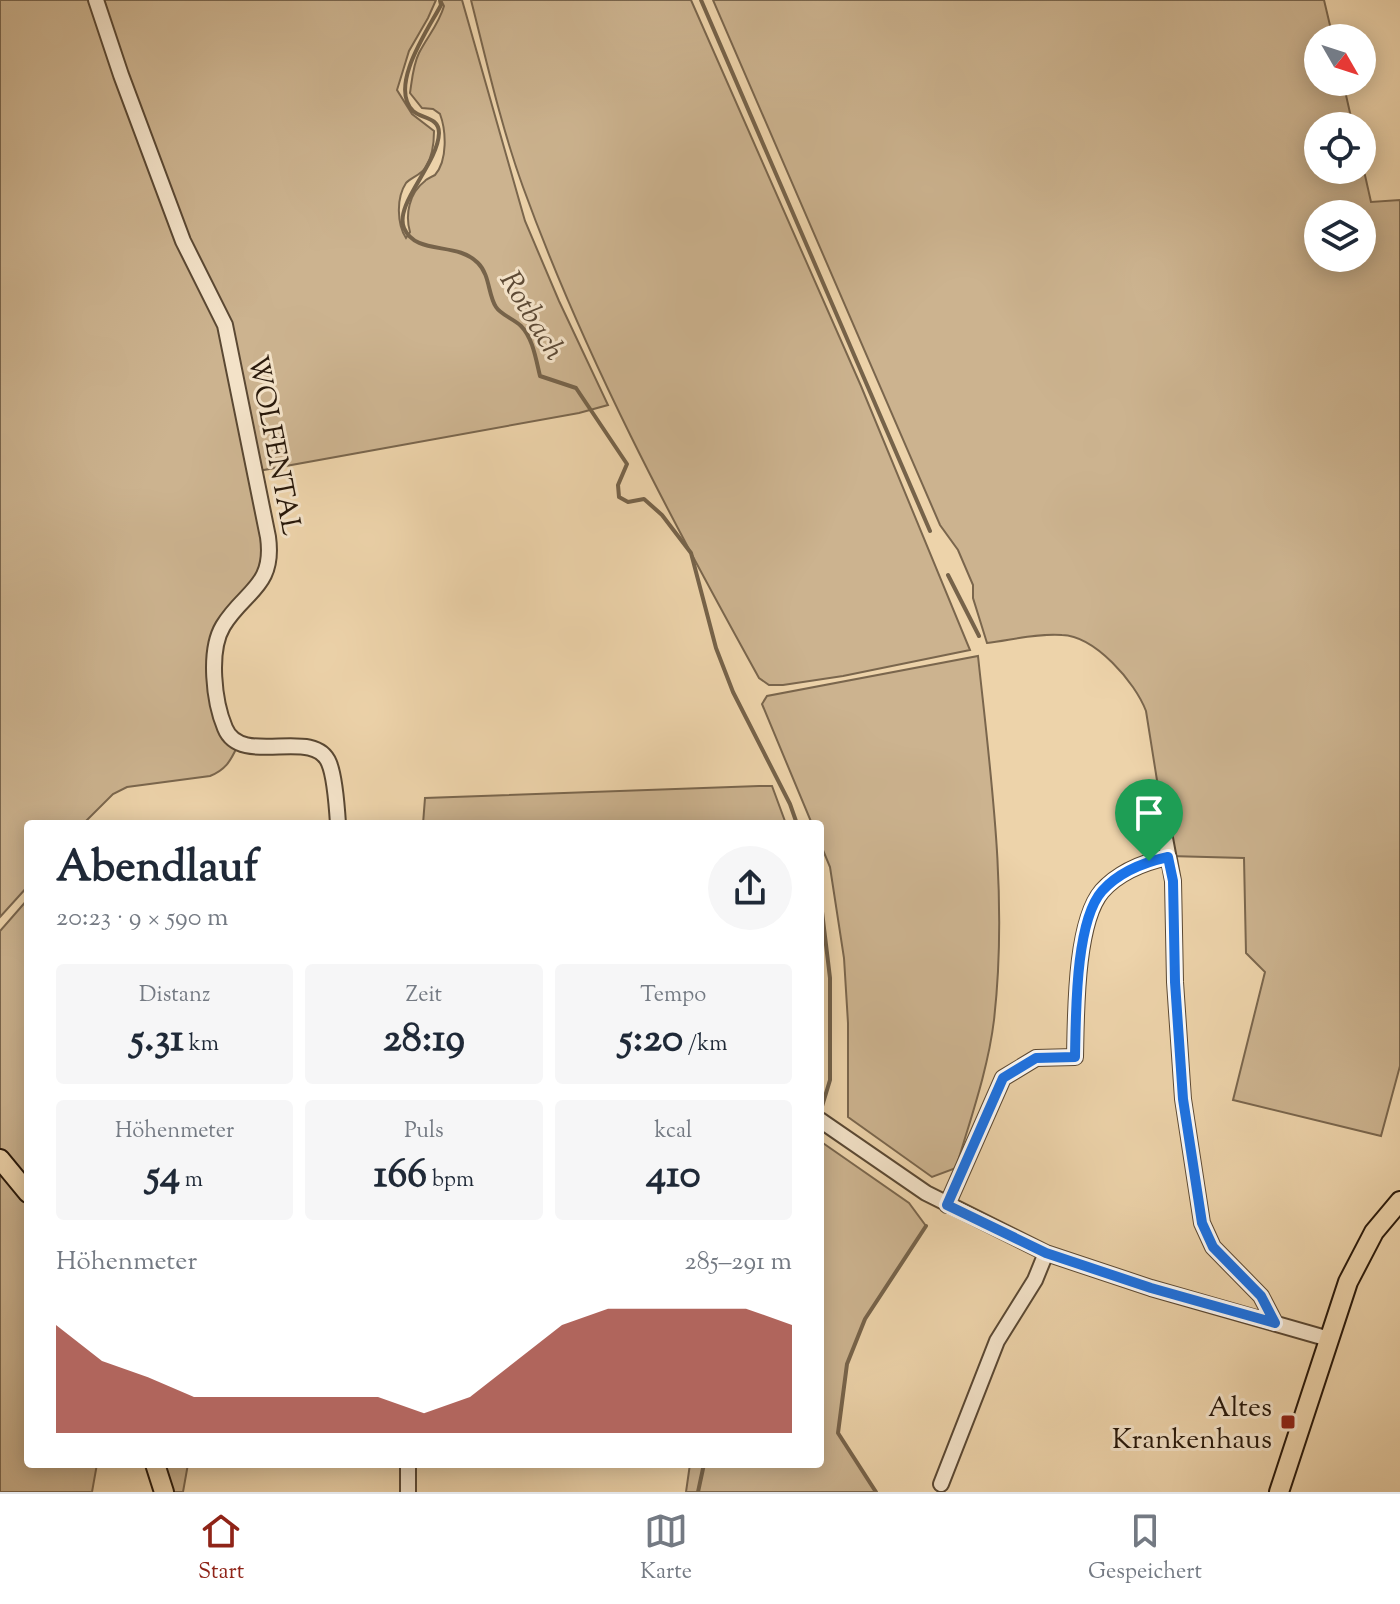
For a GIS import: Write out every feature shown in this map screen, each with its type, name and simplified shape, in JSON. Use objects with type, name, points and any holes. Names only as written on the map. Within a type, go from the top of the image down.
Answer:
[{"type":"main road","points":[[0,1159],[24,1188]]},
{"type":"main road","points":[[1279,1492],[1348,1282],[1374,1232],[1400,1201]]},
{"type":"main road","points":[[156,1468],[164,1492]]},
{"type":"street","name":"WOLFENTAL","points":[[96,0],[116,63],[183,241],[225,325],[268,537],[270,557],[264,576],[221,629],[215,648],[213,667],[226,730],[241,745],[294,746],[317,751],[328,761],[337,820]]},
{"type":"street","points":[[1159,806],[1173,881],[1175,982],[1183,1099],[1202,1223],[1213,1247],[1261,1296],[1275,1323]]},
{"type":"street","points":[[947,1205],[1003,1078],[1036,1058],[1075,1057],[1076,995],[1087,920],[1102,892],[1126,873],[1149,861],[1168,857]]},
{"type":"street","points":[[824,1122],[926,1193],[1046,1253],[1151,1288],[1329,1339]]},
{"type":"street","points":[[941,1484],[997,1341],[1035,1280],[1046,1253]]},
{"type":"street","points":[[408,1468],[408,1492]]},
{"type":"shaded area","points":[[0,0],[93,0],[221,327],[265,538],[261,573],[229,610],[209,670],[237,747],[229,761],[210,776],[127,787],[113,794],[87,820],[24,820],[24,890],[0,917]]},
{"type":"shaded area","points":[[100,0],[436,0],[409,51],[397,90],[412,114],[434,131],[428,163],[422,172],[406,183],[399,203],[399,218],[406,238],[410,232],[408,212],[412,198],[439,169],[445,145],[440,114],[433,109],[422,108],[410,93],[414,68],[442,13],[444,6],[441,0],[462,0],[525,221],[608,405],[579,413],[258,471],[243,377],[231,328],[188,240]]},
{"type":"shaded area","points":[[471,0],[691,0],[861,386],[970,650],[783,685],[769,685],[759,678],[631,437],[547,251],[515,164]]},
{"type":"shaded area","points":[[713,0],[1324,0],[1330,24],[1304,24],[1304,96],[1346,96],[1350,112],[1304,112],[1304,184],[1367,184],[1371,200],[1304,200],[1304,272],[1376,272],[1376,202],[1400,200],[1400,1066],[1381,1136],[1233,1100],[1265,972],[1246,953],[1244,858],[1169,856],[1146,711],[1133,687],[1112,662],[1075,637],[1044,635],[987,643],[973,598],[973,585],[958,550],[940,525]]},
{"type":"shaded area","points":[[978,656],[999,883],[994,1020],[983,1076],[956,1168],[932,1177],[848,1117],[844,958],[830,867],[824,853],[824,820],[810,820],[762,704],[767,696]]},
{"type":"shaded area","points":[[772,786],[785,820],[423,820],[425,798]]},
{"type":"shaded area","points":[[24,904],[24,1181],[0,1154],[0,931]]},
{"type":"shaded area","points":[[824,1144],[909,1203],[926,1226],[865,1319],[847,1364],[838,1433],[876,1492],[686,1492],[689,1468],[824,1468]]},
{"type":"shaded area","points":[[0,1174],[24,1199],[24,1468],[96,1468],[92,1492],[0,1492]]},
{"type":"shaded area","points":[[163,1468],[187,1468],[183,1492],[171,1492]]},
{"type":"waterway","name":"Rotbach","points":[[440,0],[441,5],[413,57],[405,87],[413,111],[433,121],[439,133],[432,158],[405,207],[404,228],[418,242],[459,252],[478,263],[485,273],[496,307],[521,326],[528,337],[540,376],[576,388],[627,464],[618,485],[619,497],[628,502],[644,499],[662,515],[691,553],[716,648],[733,692],[796,820]]},
{"type":"waterway","points":[[701,0],[930,531]]},
{"type":"waterway","points":[[948,575],[979,636]]},
{"type":"waterway","name":"Rotbach","points":[[824,928],[830,978],[830,1080],[824,1100]]},
{"type":"waterway","points":[[876,1492],[838,1433],[847,1364],[865,1319],[926,1226]]},
{"type":"waterway","points":[[698,1492],[703,1468]]},
{"type":"place","name":"Altes Krankenhaus","points":[[1288,1422]]},
{"type":"route","points":[[1168,857],[1173,881],[1175,982],[1183,1099],[1202,1223],[1213,1247],[1261,1296],[1275,1323],[1151,1288],[1046,1253],[947,1205],[1003,1078],[1036,1058],[1075,1057],[1076,995],[1087,920],[1102,892],[1126,873],[1149,861],[1168,857]]}]
